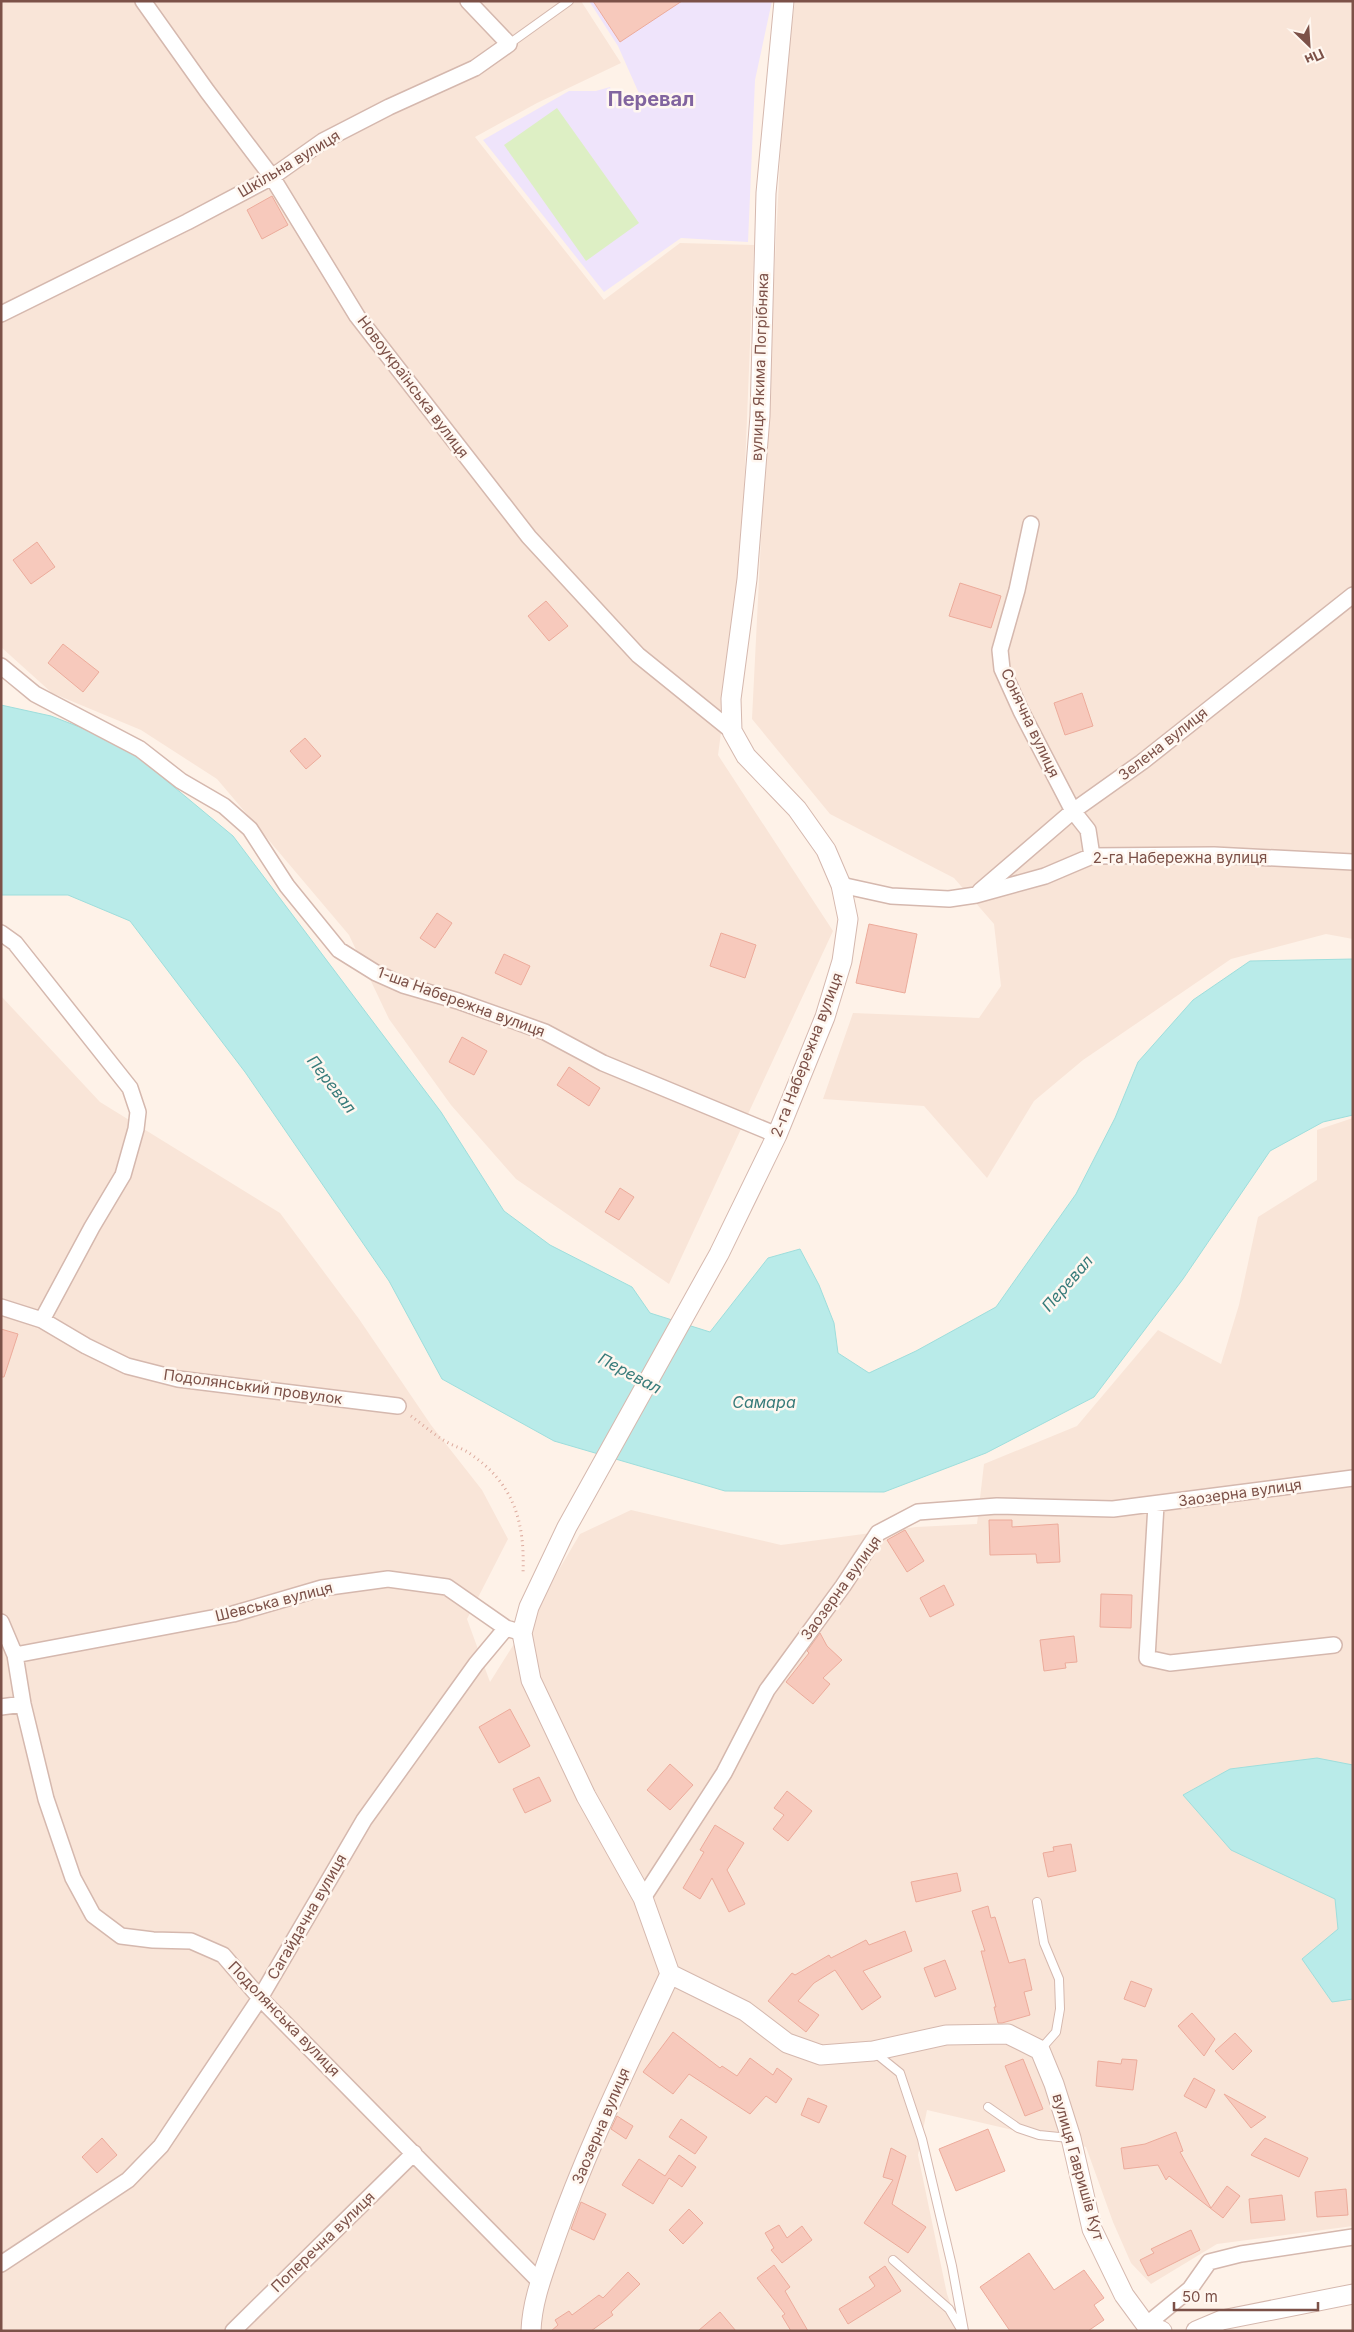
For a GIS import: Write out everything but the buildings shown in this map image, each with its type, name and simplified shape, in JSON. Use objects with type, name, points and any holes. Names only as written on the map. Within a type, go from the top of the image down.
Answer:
[{"type":"street","name":"Новоукраїнська вулиця","points":[[143,1],[206,91],[272,177],[358,316],[529,537],[638,655],[732,731]]},
{"type":"street","points":[[468,1],[509,44]]},
{"type":"street","name":"вулиця Якима Погрібняка","points":[[732,731],[731,699],[747,579],[760,416],[766,193],[784,1]]},
{"type":"street","name":"Шкільна вулиця","points":[[1,314],[187,222],[272,177],[323,141],[389,107],[475,68],[509,44]]},
{"type":"street","name":"Сонячна вулиця","points":[[1031,524],[1017,590],[1000,650],[1002,669],[1021,710],[1074,811],[1088,830],[1092,856]]},
{"type":"street","name":"Зелена вулиця","points":[[976,894],[1074,811],[1142,762],[1353,595]]},
{"type":"street","name":"1-ша Набережна вулиця","points":[[1,666],[35,694],[140,749],[181,781],[224,806],[250,829],[287,886],[338,950],[376,973],[404,985],[458,1000],[545,1032],[603,1063],[777,1135]]},
{"type":"street","points":[[732,731],[746,756],[797,809],[826,850],[841,886]]},
{"type":"street","name":"2-га Набережна вулиця","points":[[567,1527],[719,1254],[777,1135],[825,1016],[842,961],[848,919],[841,886],[891,896],[950,899],[1045,876],[1092,856],[1214,855],[1353,862]]},
{"type":"street","points":[[1,933],[15,943],[130,1088],[138,1112],[136,1128],[123,1175],[92,1227],[42,1320]]},
{"type":"street","name":"Подолянський провулок","points":[[1,1307],[42,1320],[86,1346],[127,1366],[178,1379],[398,1406]]},
{"type":"street","name":"Заозерна вулиця","points":[[643,1898],[724,1774],[767,1690],[843,1586],[878,1533],[918,1512],[997,1506],[1113,1510],[1353,1478]]},
{"type":"street","points":[[1156,1505],[1146,1658],[1170,1663],[1334,1645]]},
{"type":"street","name":"Сагайдачна вулиця","points":[[1,2264],[128,2180],[154,2153],[260,1998],[364,1820],[476,1664],[514,1631],[529,1607],[567,1527]]},
{"type":"street","name":"Шевська вулиця","points":[[15,1655],[233,1614],[322,1588],[388,1578],[446,1587],[514,1631]]},
{"type":"street","name":"Подолянська вулиця","points":[[1,1622],[15,1655],[23,1704],[46,1799],[73,1878],[93,1915],[121,1936],[153,1940],[191,1941],[223,1955],[260,1998],[540,2282]]},
{"type":"street","name":"Сагайдачна вулиця","points":[[514,1631],[531,1680],[586,1796],[643,1898],[670,1974]]},
{"type":"street","points":[[1,1707],[23,1704]]},
{"type":"street","points":[[670,1974],[746,2011],[787,2043],[821,2055],[872,2051],[946,2035],[1008,2034],[1040,2050]]},
{"type":"street","name":"Заозерна вулиця","points":[[540,2282],[564,2212],[602,2120],[670,1974]]},
{"type":"street","name":"вулиця Гавришів Кут","points":[[1040,2050],[1054,2084],[1072,2138],[1092,2229],[1124,2295],[1154,2328]]},
{"type":"street","name":"Поперечна вулиця","points":[[233,2331],[414,2153]]},
{"type":"street","points":[[1154,2328],[1190,2289],[1209,2262],[1241,2254],[1353,2237]]},
{"type":"street","points":[[532,2331],[532,2310],[540,2282]]},
{"type":"street","points":[[1196,2331],[1222,2320],[1353,2294]]},
{"type":"lane","name":"Шкільна вулиця","points":[[509,44],[569,1]]},
{"type":"lane","points":[[1037,1902],[1044,1943],[1059,1979],[1060,2009],[1056,2032],[1040,2050]]},
{"type":"lane","points":[[872,2051],[900,2073],[922,2139],[952,2266],[963,2331]]},
{"type":"lane","points":[[988,2107],[1018,2128],[1040,2136],[1072,2138]]},
{"type":"lane","points":[[893,2260],[949,2309],[963,2331]]},
{"type":"path","points":[[398,1406],[444,1441],[469,1452],[492,1472],[506,1489],[521,1520],[524,1545],[523,1577]]},
{"type":"shaded area","points":[[1,1],[581,1],[621,63],[537,103],[475,137],[604,300],[680,243],[754,245],[740,592],[718,755],[833,931],[669,1284],[516,1179],[451,1105],[389,1019],[349,935],[217,779],[141,730],[52,693],[1,647]]},
{"type":"shaded area","points":[[589,1],[772,1],[755,80],[748,242],[681,238],[604,292],[483,140],[569,91],[596,91],[610,87],[617,105],[641,98],[618,46]]},
{"type":"shaded area","points":[[795,1],[1353,1],[1353,939],[1326,934],[1231,959],[1083,1060],[1034,1101],[987,1178],[924,1106],[823,1099],[853,1013],[979,1018],[1001,986],[994,924],[954,878],[830,814],[752,719],[784,80]]},
{"type":"shaded area","points":[[1,996],[100,1102],[280,1213],[359,1319],[431,1425],[482,1490],[508,1539],[467,1619],[490,1682],[580,1534],[631,1510],[781,1545],[916,1527],[977,1524],[984,1464],[1077,1426],[1158,1330],[1221,1364],[1239,1305],[1258,1217],[1317,1180],[1317,1130],[1353,1118],[1353,2226],[1217,2244],[1151,2284],[1131,2263],[1113,2222],[1086,2147],[927,2110],[918,2155],[947,2294],[960,2331],[1,2331]]},
{"type":"green space","points":[[557,108],[639,223],[586,261],[504,145]]},
{"type":"water","name":"Самара","points":[[1,705],[51,716],[121,743],[233,836],[441,1112],[504,1211],[550,1245],[632,1287],[650,1313],[710,1332],[768,1258],[800,1249],[819,1285],[834,1323],[838,1353],[869,1373],[916,1351],[996,1307],[1076,1194],[1115,1118],[1138,1062],[1193,1000],[1250,961],[1353,959],[1353,1115],[1323,1122],[1270,1151],[1183,1279],[1094,1397],[986,1453],[884,1492],[725,1491],[554,1441],[442,1379],[389,1281],[245,1072],[130,921],[68,895],[1,895]]},
{"type":"water","points":[[1317,1758],[1353,1765],[1353,1999],[1332,2002],[1302,1959],[1338,1929],[1335,1899],[1231,1850],[1183,1795],[1230,1769]]},
{"type":"district","name":"Перевал","points":[[651,99]]}]
